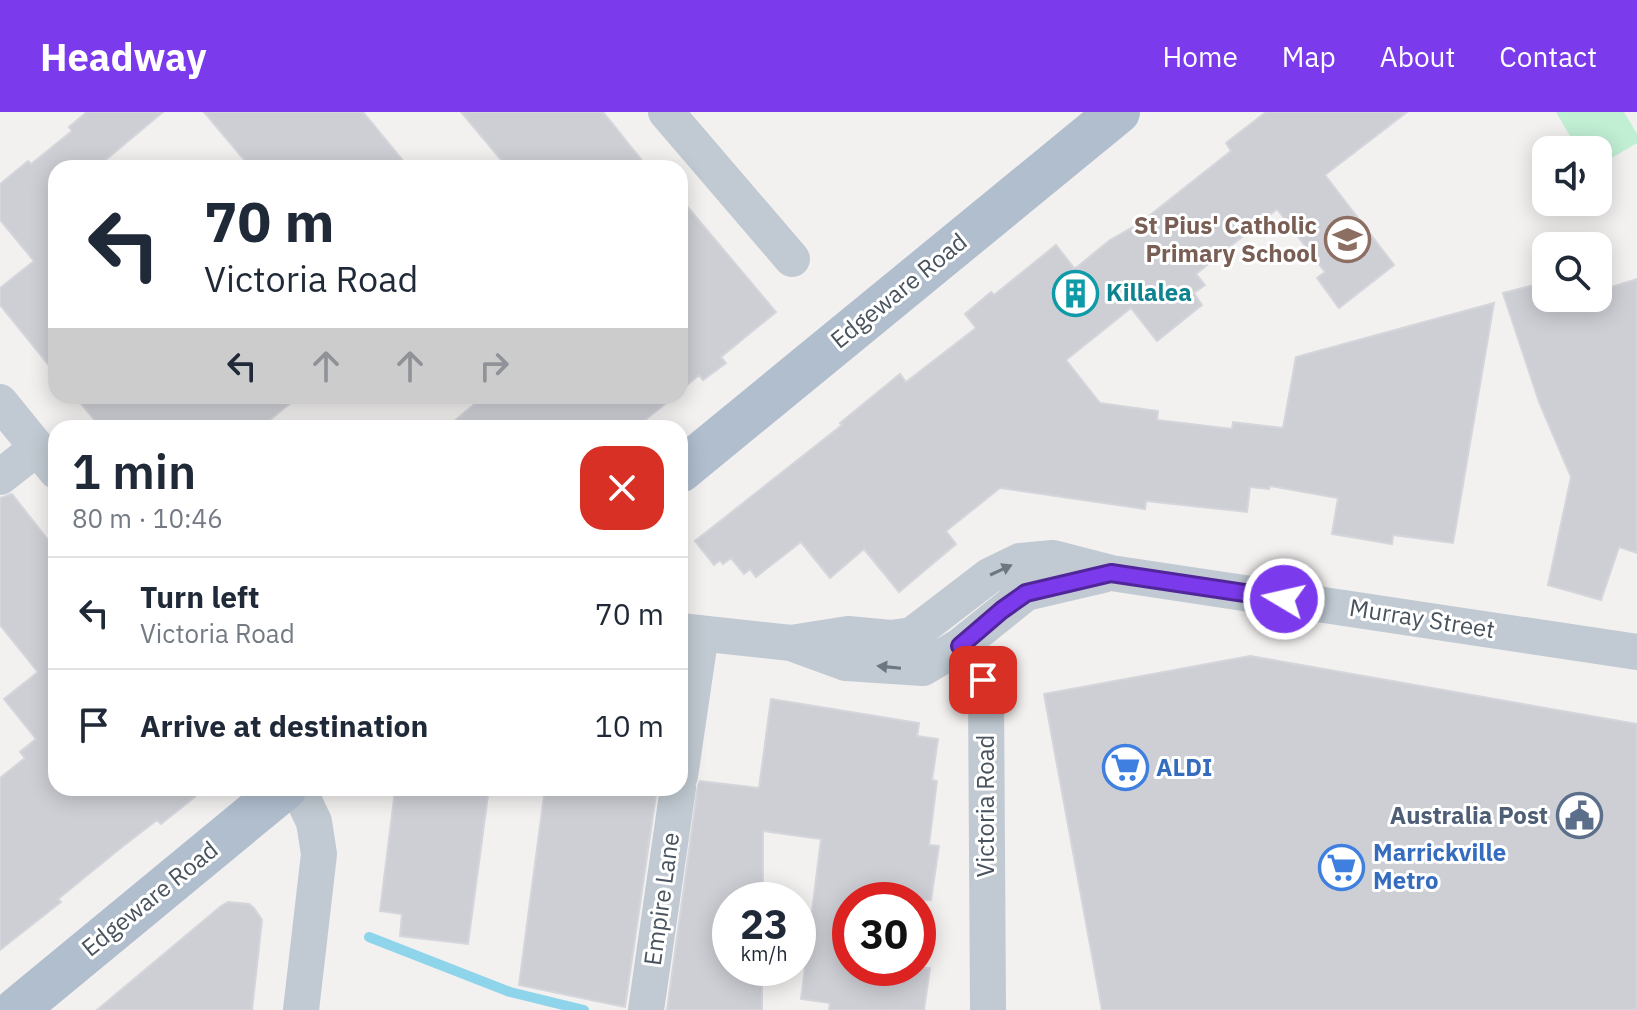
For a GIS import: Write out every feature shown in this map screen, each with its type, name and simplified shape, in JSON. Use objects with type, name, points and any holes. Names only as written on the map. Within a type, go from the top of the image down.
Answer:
[{"type":"main road","name":"Edgeware Road","points":[[688,464],[1118,112]]},
{"type":"main road","name":"Edgeware Road","points":[[16,1010],[275,796]]},
{"type":"street","points":[[672,114],[792,259]]},
{"type":"street","points":[[0,402],[46,460],[0,477]]},
{"type":"street","name":"Murray Street","points":[[791,643],[848,634],[901,638],[912,635],[989,576],[1020,561],[1053,558],[1111,573],[1637,652]]},
{"type":"street","name":"Murray Street","points":[[960,646],[1026,593],[1111,573]]},
{"type":"street","points":[[688,661],[690,632],[791,643],[846,663],[911,669],[935,663],[960,646]]},
{"type":"street","name":"Victoria Road","points":[[960,646],[983,680],[986,693],[988,1010]]},
{"type":"street","points":[[301,1010],[319,854],[314,822],[302,796]]},
{"type":"street","name":"Empire Lane","points":[[646,1010],[677,796]]},
{"type":"green space","points":[[1556,112],[1624,112],[1637,134],[1637,143],[1612,158],[1612,136],[1570,136]]},
{"type":"building","points":[[87,112],[163,112],[106,160],[48,160],[48,364],[0,305],[0,288],[34,261],[0,220],[0,184],[72,131],[69,127]]},
{"type":"building","points":[[204,112],[363,112],[402,160],[244,160]]},
{"type":"building","points":[[461,112],[603,112],[642,160],[501,160]]},
{"type":"building","points":[[1266,112],[1407,112],[1325,175],[1394,265],[1339,308],[1317,278],[1325,272],[1277,209],[1196,274],[1205,285],[1194,293],[1202,305],[1157,341],[1131,308],[1066,360],[1100,403],[1158,411],[1157,420],[1232,429],[1233,422],[1283,428],[1296,357],[1494,303],[1453,543],[1393,535],[1392,544],[1332,534],[1338,498],[1270,486],[1269,489],[1250,487],[1247,512],[1146,501],[1145,509],[1000,488],[946,531],[956,544],[899,592],[864,549],[830,578],[801,542],[756,577],[750,569],[744,574],[731,558],[723,564],[720,560],[714,565],[695,541],[842,425],[840,423],[900,374],[906,382],[976,328],[965,314],[991,292],[994,295],[1056,245],[1074,268],[1077,267],[1110,240],[1140,223],[1231,151],[1226,143]]},
{"type":"building","points":[[688,208],[776,312],[721,357],[726,363],[703,380],[699,375],[688,384]]},
{"type":"building","points":[[1637,279],[1637,553],[1619,547],[1601,600],[1548,585],[1571,477],[1539,402],[1503,293],[1532,286],[1532,312],[1612,312],[1612,287]]},
{"type":"building","points":[[82,404],[289,404],[270,420],[94,420]]},
{"type":"building","points":[[474,404],[665,404],[645,420],[456,420]]},
{"type":"building","points":[[12,494],[48,540],[48,796],[196,796],[161,824],[157,820],[122,847],[58,899],[61,902],[0,950],[0,778],[25,758],[20,752],[36,739],[4,699],[38,672],[0,625],[0,498]]},
{"type":"building","name":"Marrickville Metro","points":[[1250,656],[1637,724],[1637,1010],[1102,1010],[1044,694]]},
{"type":"building","points":[[771,699],[919,723],[917,736],[938,739],[932,780],[937,781],[929,845],[939,846],[934,882],[832,882],[832,986],[927,986],[924,1010],[829,1010],[830,1003],[801,999],[803,986],[816,986],[816,882],[821,839],[763,831],[763,882],[712,882],[712,986],[762,986],[762,1010],[667,1010],[698,785],[700,781],[759,788]]},
{"type":"building","points":[[394,796],[488,796],[468,944],[400,936],[402,914],[380,911]]},
{"type":"building","points":[[544,796],[656,796],[625,1007],[519,985]]},
{"type":"building","points":[[228,902],[249,904],[262,920],[252,1010],[97,1010],[221,906]]},
{"type":"waterway","points":[[369,937],[510,992],[584,1010]]},
{"type":"place","name":"St Pius' Catholic Primary School","points":[[1348,240]]},
{"type":"place","name":"Killalea","points":[[1075,293]]},
{"type":"place","name":"ALDI","points":[[1125,768]]},
{"type":"place","name":"Australia Post","points":[[1579,816]]},
{"type":"place","name":"Marrickville Metro","points":[[1342,867]]},
{"type":"route","points":[[983,680],[960,646],[1026,593],[1111,573],[1284,599]]}]
